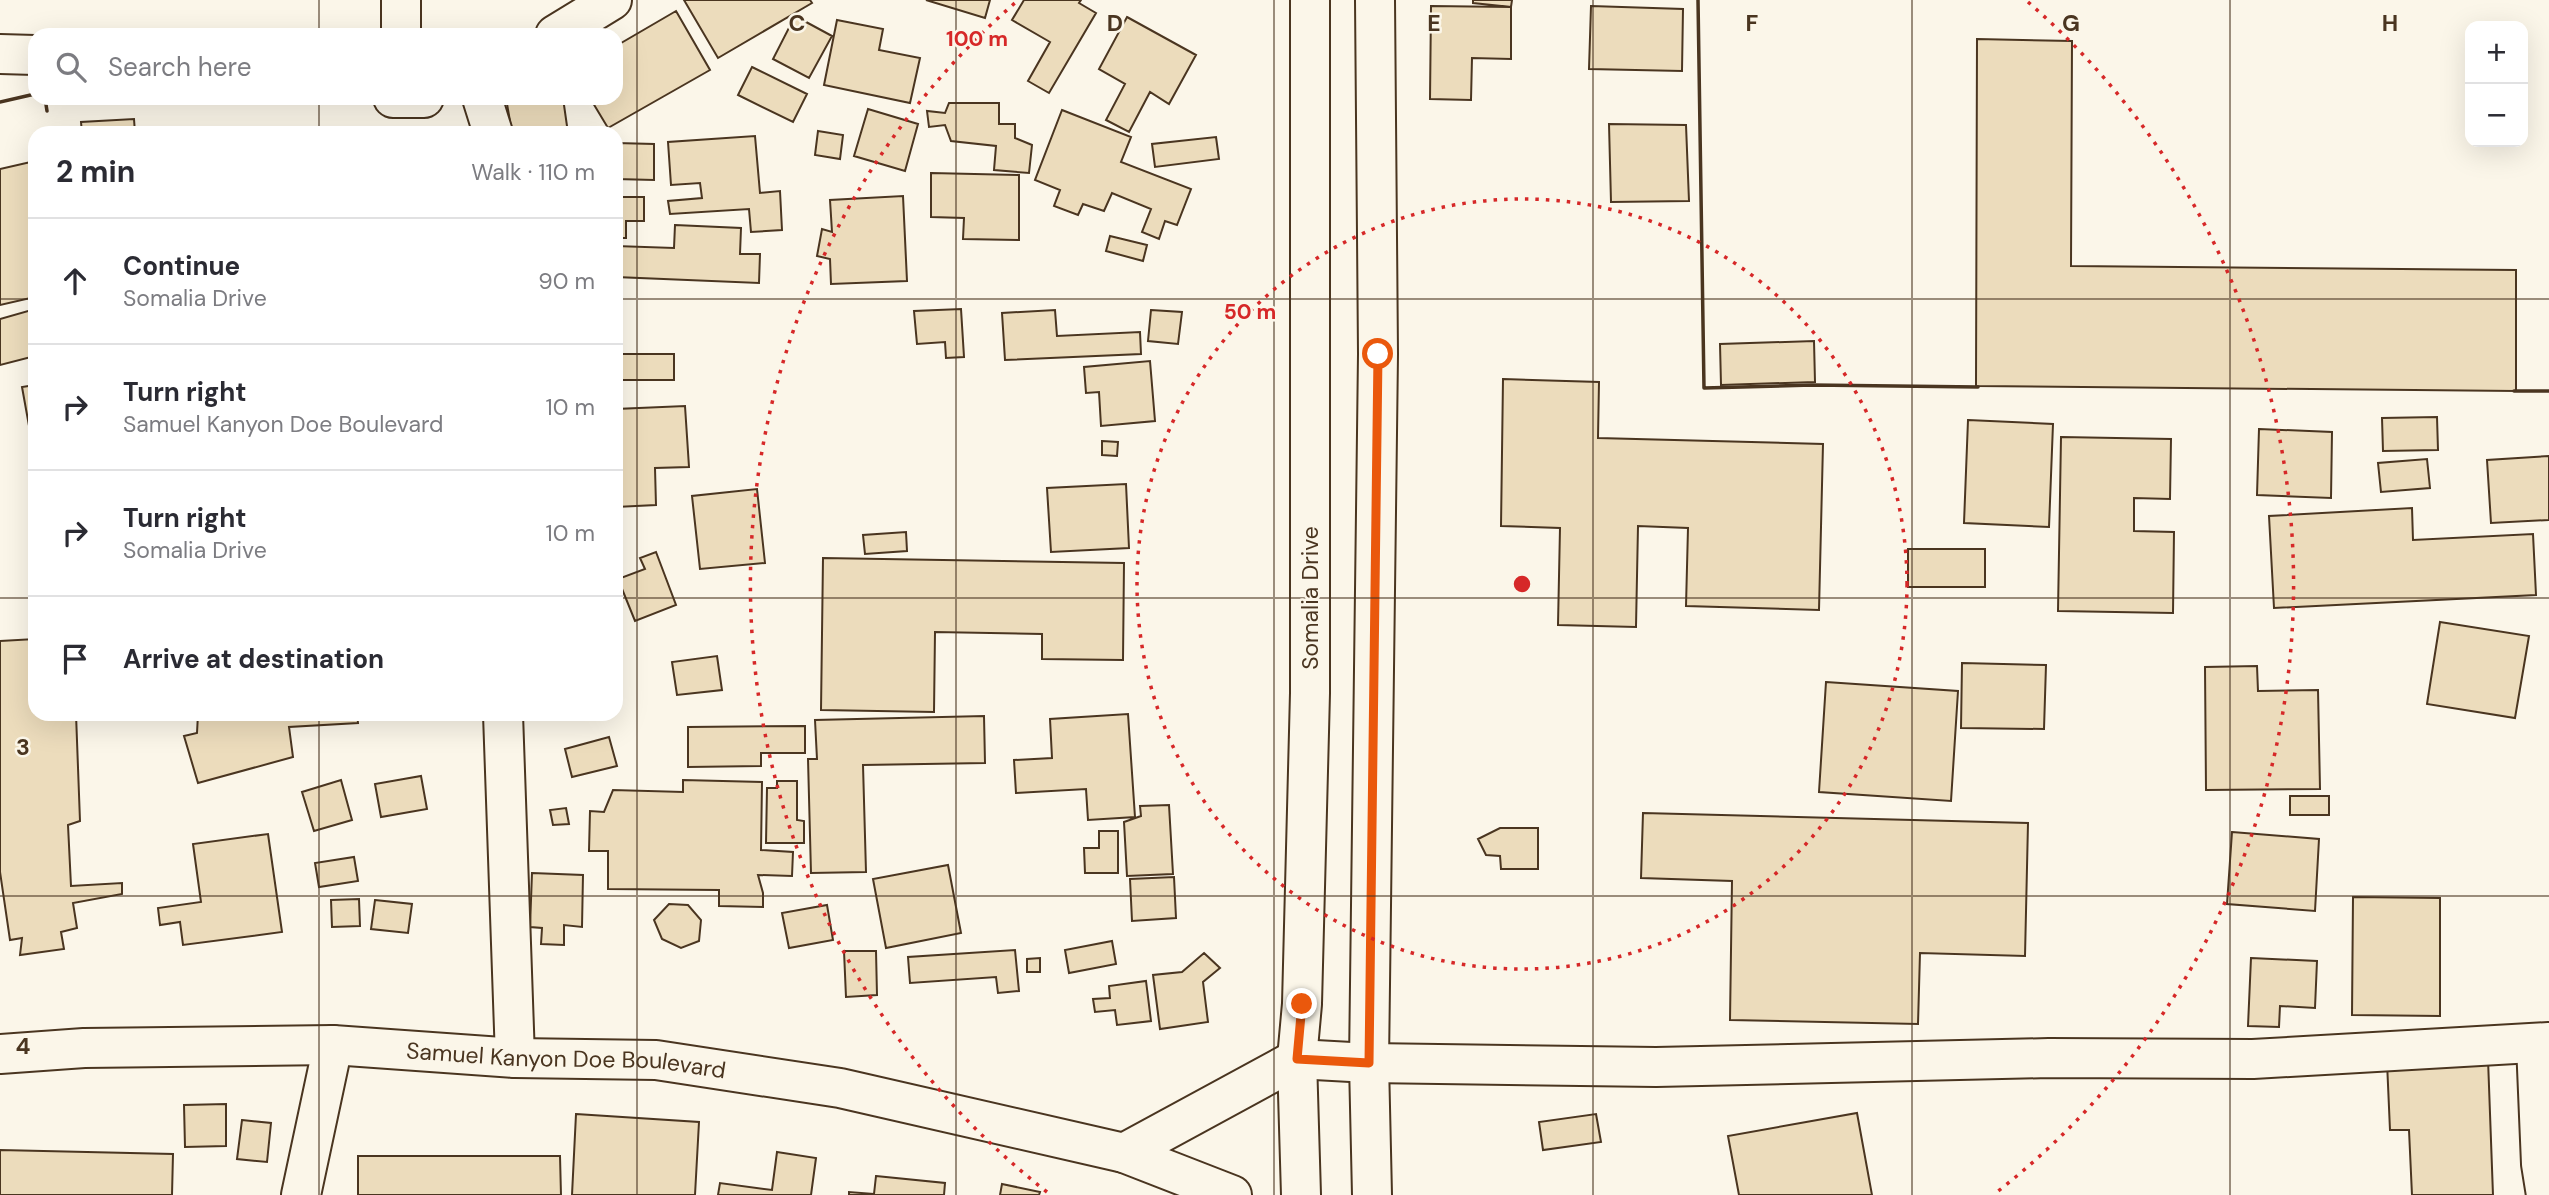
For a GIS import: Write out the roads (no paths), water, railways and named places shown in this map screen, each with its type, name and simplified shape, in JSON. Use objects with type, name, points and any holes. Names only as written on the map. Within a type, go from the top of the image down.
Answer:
[{"type":"street","points":[[401,0],[401,28]]},
{"type":"street","points":[[566,28],[612,0]]},
{"type":"street","name":"Somalia Drive","points":[[1301,1195],[1297,1059],[1302,1004],[1310,693],[1310,0]]},
{"type":"street","points":[[1372,1195],[1369,1063],[1378,354],[1375,0]]},
{"type":"street","points":[[0,54],[28,55]]},
{"type":"street","points":[[484,105],[491,126]]},
{"type":"street","points":[[503,721],[515,1058]]},
{"type":"street","points":[[1124,1153],[1297,1059],[1369,1063],[1656,1067],[2049,1058],[2253,1059],[2543,1043],[2541,1164],[2546,1195]]},
{"type":"street","points":[[301,1195],[333,1045]]},
{"type":"street","name":"Samuel Kanyon Doe Boulevard","points":[[0,1054],[84,1048],[333,1045],[515,1058],[656,1060],[840,1088],[1124,1153],[1232,1195]]}]
